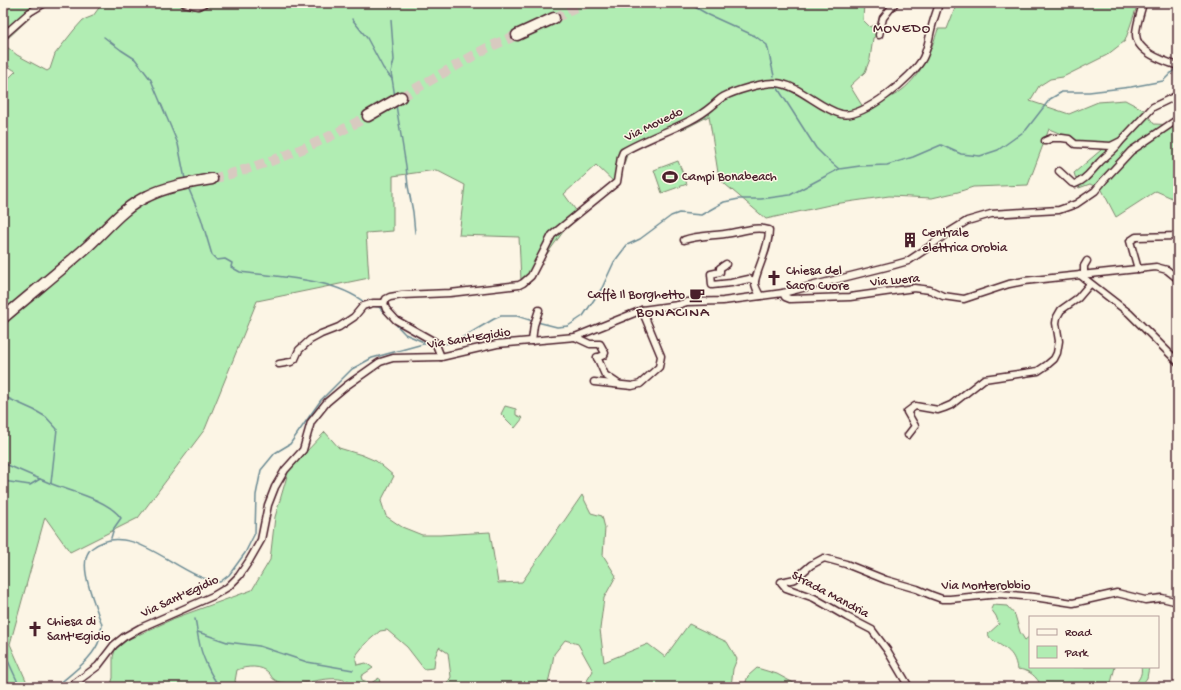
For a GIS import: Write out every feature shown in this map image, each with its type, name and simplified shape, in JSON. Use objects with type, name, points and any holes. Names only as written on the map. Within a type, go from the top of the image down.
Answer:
[{"type":"highway","points":[[516,35],[554,18]]},
{"type":"highway","points":[[368,116],[401,97]]},
{"type":"highway","points":[[3,318],[88,246],[116,218],[133,204],[148,196],[172,187],[212,179]]},
{"type":"street","points":[[3,36],[30,12],[45,3]]},
{"type":"street","points":[[184,3],[198,6],[205,3]]},
{"type":"street","points":[[879,35],[883,18],[895,3]]},
{"type":"street","name":"Via Movedo","points":[[384,303],[390,297],[402,295],[450,293],[519,285],[523,283],[531,276],[552,235],[616,182],[623,152],[690,120],[704,112],[722,97],[734,92],[776,83],[794,89],[826,108],[842,115],[857,113],[870,106],[895,88],[914,71],[920,63],[928,43],[939,3]]},
{"type":"street","points":[[1143,3],[1136,34],[1138,42],[1144,51],[1178,66]]},
{"type":"street","points":[[1059,171],[1072,183],[1075,184],[1081,182],[1115,149],[1153,107],[1178,96]]},
{"type":"street","name":"Via Sant'Egidio","points":[[71,687],[75,682],[98,666],[114,645],[124,637],[140,628],[213,596],[228,587],[239,576],[261,540],[268,505],[275,487],[285,470],[303,450],[310,422],[326,402],[380,362],[387,359],[441,357],[498,344],[575,337],[642,310],[678,305],[687,302],[723,301],[783,293],[880,270],[908,261],[967,221],[997,213],[1059,210],[1076,204],[1095,191],[1131,151],[1178,119]]},
{"type":"street","points":[[1045,142],[1052,138],[1062,138],[1069,139],[1075,144],[1111,146],[1121,141]]},
{"type":"street","points":[[684,240],[693,237],[748,230],[769,230],[766,246],[755,281],[756,289],[760,296]]},
{"type":"street","points":[[1138,269],[1130,241],[1136,237],[1178,236]]},
{"type":"street","points":[[1087,261],[1082,275],[1090,284],[1129,313],[1178,362]]},
{"type":"street","points":[[726,264],[720,268],[720,272],[711,274],[712,285],[749,279],[755,281]]},
{"type":"street","name":"Via Luera","points":[[783,293],[785,297],[790,299],[850,297],[914,288],[930,290],[943,296],[964,299],[1009,284],[1024,281],[1156,267],[1163,268],[1178,278]]},
{"type":"street","points":[[908,435],[915,426],[906,412],[915,406],[938,410],[944,408],[951,405],[984,379],[1038,371],[1054,359],[1057,353],[1058,341],[1056,323],[1057,317],[1061,310],[1078,298],[1090,284]]},
{"type":"street","points":[[279,364],[291,362],[295,359],[299,350],[310,340],[339,327],[354,317],[363,306],[373,303],[384,303],[386,309],[396,320],[435,342],[441,357]]},
{"type":"street","points":[[532,341],[534,325],[540,310]]},
{"type":"street","points":[[594,382],[632,386],[640,384],[659,367],[661,356],[642,310]]},
{"type":"street","points":[[575,337],[590,344],[600,344],[605,353],[597,358],[605,376],[622,385]]},
{"type":"street","name":"Via Monterobbio","points":[[781,582],[795,579],[811,565],[824,558],[846,564],[886,580],[917,589],[942,599],[1000,594],[1073,603],[1117,593],[1145,600],[1162,598],[1178,602]]},
{"type":"street","name":"Strada Mandria","points":[[781,582],[786,588],[814,598],[872,630],[887,650],[909,687]]},
{"type":"green space","points":[[3,3],[51,3],[34,14],[7,39],[7,47],[17,55],[47,71],[50,69],[55,54],[83,20],[93,16],[101,5],[100,3],[864,3],[863,20],[870,27],[880,23],[876,36],[873,38],[870,59],[865,72],[850,86],[863,107],[886,99],[906,87],[918,73],[928,56],[938,29],[947,29],[957,3],[1140,3],[1136,9],[1125,41],[1107,55],[1063,77],[1050,79],[1039,86],[1030,101],[1069,114],[1098,102],[1125,100],[1144,110],[1154,124],[1178,125],[1178,195],[1172,198],[1156,191],[1116,217],[1102,190],[1090,184],[1079,188],[1074,173],[1101,150],[1049,129],[1028,185],[973,187],[932,198],[889,196],[834,204],[766,219],[719,179],[709,116],[688,127],[662,136],[640,146],[627,155],[617,185],[596,165],[564,194],[580,216],[563,232],[539,265],[521,281],[519,237],[459,235],[465,185],[436,170],[393,176],[393,231],[366,233],[369,278],[257,301],[205,429],[138,518],[70,552],[45,517],[10,644],[29,687],[3,687],[3,98],[8,79],[16,71],[8,65],[4,56],[3,34],[11,27],[3,24]]},
{"type":"green space","name":"Campi Bonabeach","points":[[678,161],[687,184],[662,193],[654,170]]},
{"type":"green space","points":[[505,406],[516,409],[516,415],[523,418],[515,428],[501,414]]},
{"type":"green space","points":[[325,432],[339,448],[376,461],[394,476],[381,501],[386,516],[402,527],[422,535],[490,532],[498,583],[522,582],[582,495],[591,513],[602,516],[605,528],[603,555],[616,576],[604,598],[600,629],[604,662],[648,644],[665,657],[689,624],[727,642],[737,659],[733,669],[731,687],[583,687],[593,671],[578,644],[565,640],[554,654],[547,687],[445,687],[451,677],[448,653],[439,647],[435,657],[434,668],[424,669],[407,647],[387,630],[380,631],[365,644],[357,654],[356,660],[357,665],[366,663],[373,668],[361,676],[362,680],[371,683],[379,678],[381,687],[354,687],[349,682],[335,679],[285,684],[272,678],[266,670],[254,667],[237,670],[235,681],[239,687],[110,687],[113,678],[113,657],[115,650],[127,640],[175,618],[252,590],[270,560],[275,517],[290,466]]},
{"type":"green space","points":[[993,605],[1007,606],[1015,615],[1020,632],[1025,640],[1029,637],[1029,668],[1115,668],[1111,683],[1107,687],[1042,687],[1032,674],[1017,669],[1016,662],[1011,653],[990,638],[988,634],[999,624],[991,609]]},
{"type":"green space","points":[[757,668],[777,674],[801,687],[744,687],[748,676]]},
{"type":"green space","points":[[1141,668],[1149,668],[1147,678],[1140,687],[1132,687],[1140,678]]},
{"type":"waterway","points":[[688,3],[709,15],[755,36],[767,45],[774,76]]},
{"type":"waterway","points":[[1177,3],[1178,25]]},
{"type":"waterway","points":[[352,19],[367,38],[383,68],[392,79]]},
{"type":"waterway","points":[[391,20],[394,60],[391,72],[395,97]]},
{"type":"waterway","points":[[104,37],[135,59],[151,80],[178,144],[185,179]]},
{"type":"waterway","points":[[537,322],[557,327],[568,326],[583,316],[602,288],[614,262],[627,245],[640,239],[671,216],[679,213],[701,215],[724,202],[739,199],[761,199],[790,195],[839,169],[860,166],[887,165],[913,157],[941,145],[961,154],[980,156],[998,150],[1026,130],[1050,99],[1062,92],[1089,92],[1131,87],[1163,81],[1176,68]]},
{"type":"waterway","points":[[777,87],[816,148],[839,169]]},
{"type":"waterway","points":[[396,105],[415,233]]},
{"type":"waterway","points":[[188,187],[201,218],[212,255],[217,260],[225,259],[232,263],[231,267],[240,272],[288,277],[338,288],[365,303]]},
{"type":"waterway","points":[[371,306],[379,307],[405,334],[426,343]]},
{"type":"waterway","points":[[439,344],[453,343],[501,316],[517,316],[533,321]]},
{"type":"waterway","points":[[56,687],[93,653],[100,638],[102,624],[87,580],[85,561],[87,554],[92,548],[107,540],[123,540],[139,544],[188,571],[204,578],[220,582],[229,575],[245,553],[255,533],[256,495],[261,470],[275,453],[290,444],[321,400],[352,369],[372,358],[423,344],[433,344]]},
{"type":"waterway","points":[[3,396],[46,417],[57,429],[51,483]]},
{"type":"waterway","points":[[3,463],[52,484],[90,497],[108,506],[121,518],[114,528],[111,538]]},
{"type":"waterway","points":[[3,481],[30,485],[40,479]]},
{"type":"waterway","points":[[195,619],[204,659],[220,687]]},
{"type":"waterway","points":[[198,632],[227,642],[259,646],[307,662],[353,670]]},
{"type":"waterway","points":[[3,650],[20,687]]},
{"type":"tunnel","points":[[554,18],[587,3]]},
{"type":"tunnel","points":[[401,97],[487,48],[517,35]]},
{"type":"tunnel","points":[[212,179],[293,153],[331,136],[368,116]]},
{"type":"place","name":"Campi Bonabeach","points":[[670,177]]},
{"type":"place","name":"Centrale elettrica Orobia","points":[[910,240]]},
{"type":"place","name":"Chiesa del Sacro Cuore","points":[[774,278]]},
{"type":"place","name":"Caffè Il Borghetto","points":[[697,295]]},
{"type":"place","name":"Chiesa di Sant'Egidio","points":[[35,629]]},
{"type":"district","name":"MOVEDO","points":[[902,29]]},
{"type":"district","name":"BONACINA","points":[[673,313]]}]
